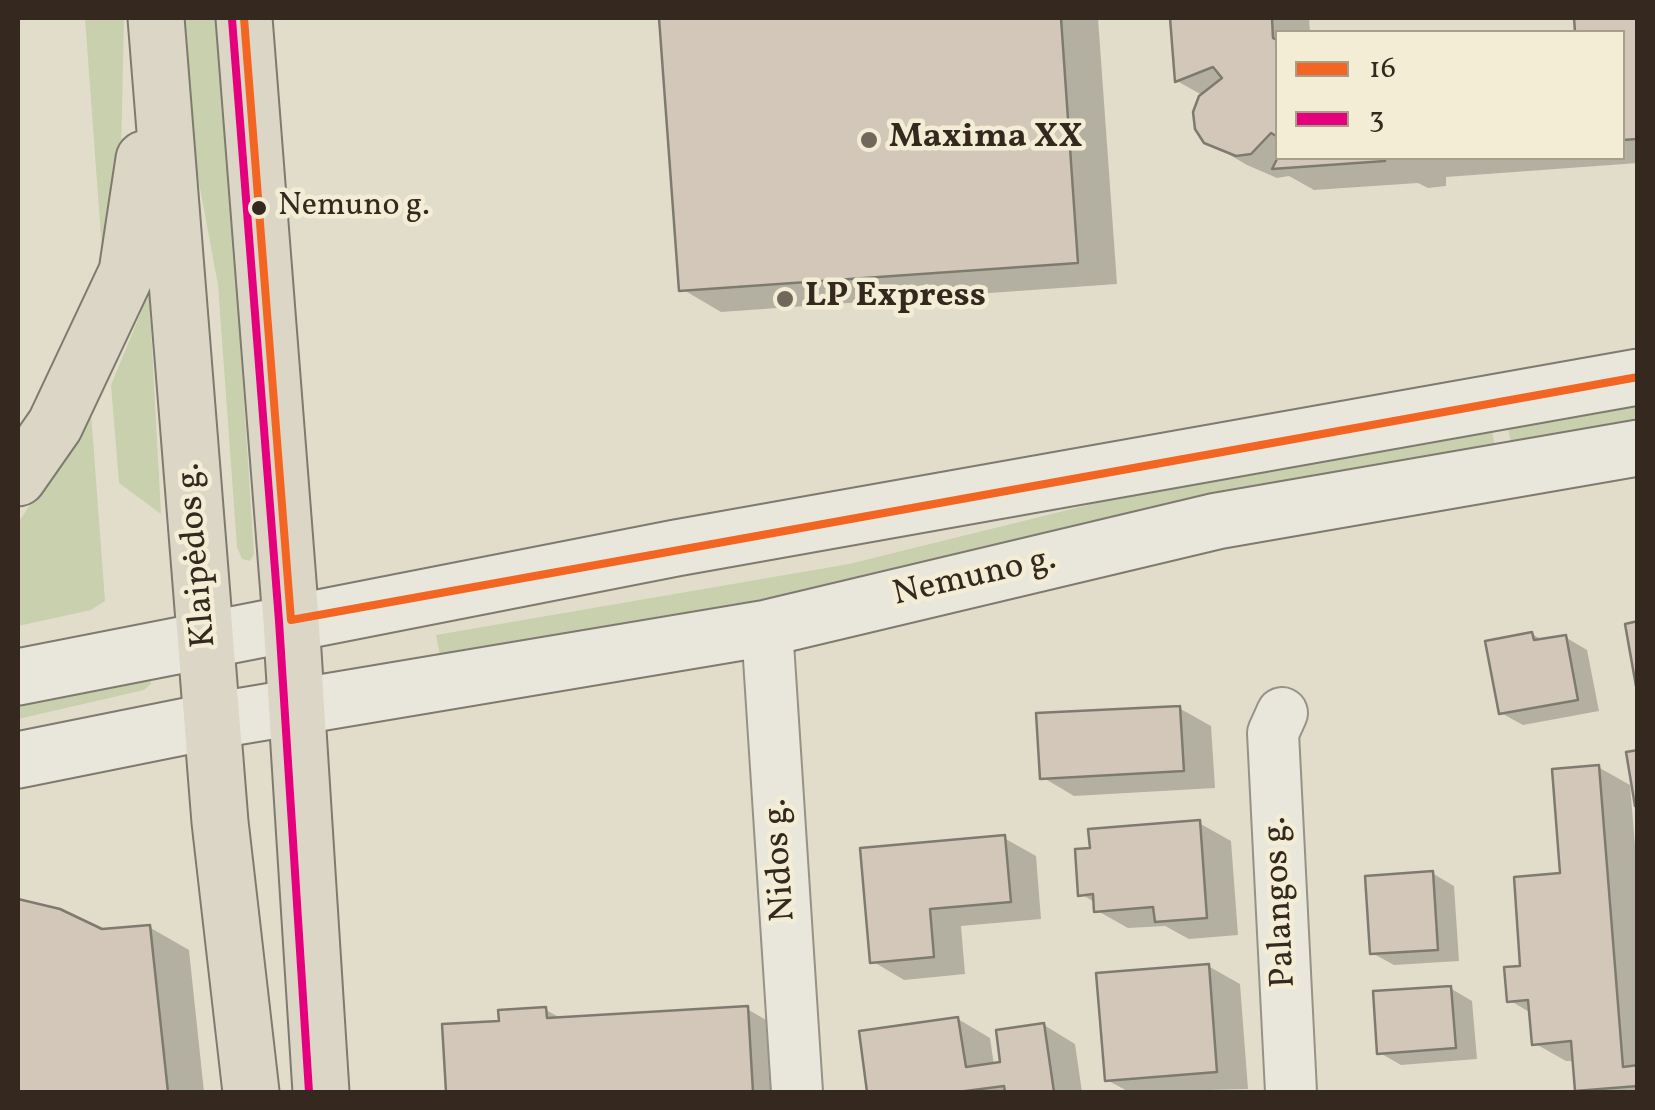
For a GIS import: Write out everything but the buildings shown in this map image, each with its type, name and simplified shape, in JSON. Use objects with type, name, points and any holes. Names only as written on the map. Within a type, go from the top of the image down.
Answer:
[{"type":"highway","points":[[244,18],[292,620],[322,1092]]},
{"type":"highway","points":[[18,478],[55,425],[127,272],[157,40]]},
{"type":"highway","name":"Klaipėdos g.","points":[[157,40],[212,722],[251,1092]]},
{"type":"main road","points":[[18,677],[292,620],[1638,378]]},
{"type":"main road","name":"Nemuno g.","points":[[18,760],[212,722],[767,628],[1217,521],[1638,448]]},
{"type":"street","name":"Nidos g.","points":[[767,628],[797,1092]]},
{"type":"street","name":"Palangos g.","points":[[1282,714],[1273,733],[1291,1092]]},
{"type":"green space","points":[[85,18],[124,18],[121,155],[103,264]]},
{"type":"green space","points":[[179,18],[219,18],[254,554],[250,561],[242,559],[237,547],[218,285],[185,107]]},
{"type":"green space","points":[[149,293],[161,514],[119,483],[111,385]]},
{"type":"green space","points":[[1637,400],[1637,422],[1511,444],[1507,422]]},
{"type":"green space","points":[[91,413],[105,601],[91,610],[18,626],[18,523]]},
{"type":"green space","points":[[1491,425],[1495,447],[1170,503],[849,585],[440,655],[436,635],[849,564],[1169,485]]},
{"type":"green space","points":[[149,672],[151,684],[144,690],[18,719],[18,697]]},
{"type":"transit line","name":"16","points":[[244,18],[291,620],[1638,377]]},
{"type":"transit line","name":"3","points":[[232,19],[279,621],[309,1092]]},
{"type":"place","name":"Maxima XX","points":[[869,140]]},
{"type":"place","name":"Nemuno g.","points":[[259,208]]},
{"type":"place","name":"LP Express","points":[[785,299]]}]
